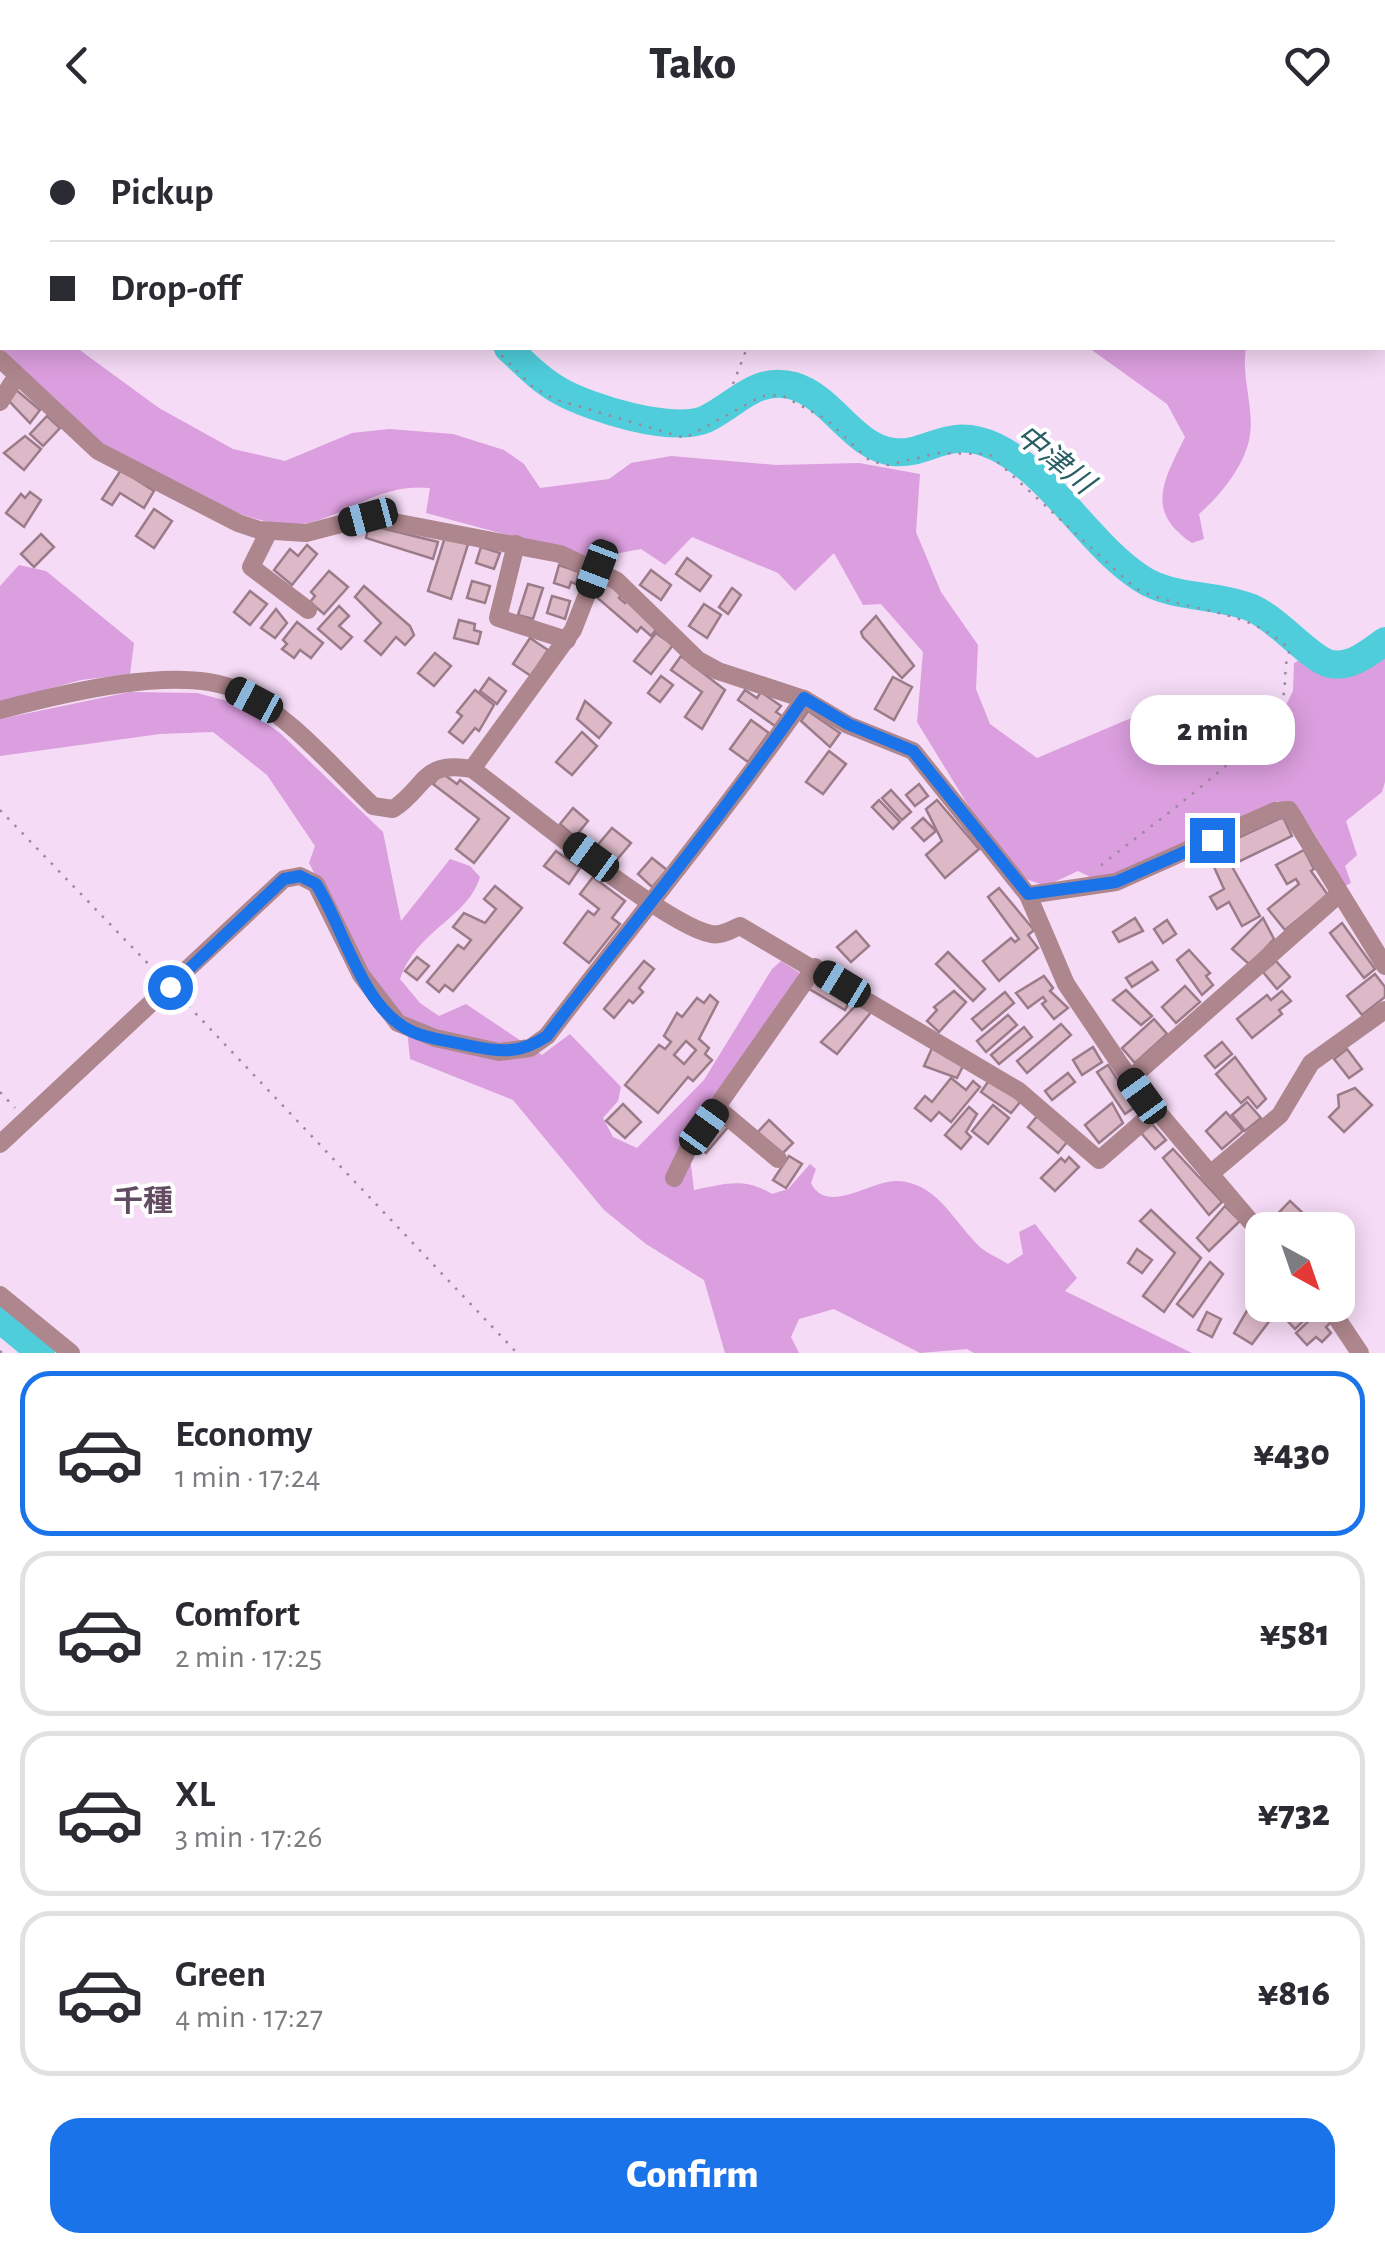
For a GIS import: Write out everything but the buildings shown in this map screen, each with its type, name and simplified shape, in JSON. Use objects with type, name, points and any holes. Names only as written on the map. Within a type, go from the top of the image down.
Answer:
[{"type":"street","points":[[0,359],[114,462],[238,523],[268,531],[306,533],[368,517],[516,544],[597,569],[636,596],[698,660],[756,686],[804,698],[848,724],[913,751],[1028,894],[1066,984],[1130,1079],[1245,1216]]},
{"type":"street","points":[[0,402],[16,377]]},
{"type":"street","points":[[268,531],[251,567],[308,610]]},
{"type":"street","points":[[516,544],[498,618],[567,640]]},
{"type":"street","points":[[472,769],[567,640],[597,569]]},
{"type":"street","points":[[0,710],[127,683],[219,684],[245,694],[280,718],[383,811],[401,804],[434,770],[451,765],[472,769],[650,901],[706,934],[720,935],[740,926],[815,967],[1019,1091],[1098,1160],[1154,1112]]},
{"type":"street","points":[[0,1144],[284,879],[300,876],[316,884],[360,975],[398,1023],[434,1038],[515,1052],[547,1036],[650,901],[689,858],[804,698]]},
{"type":"street","points":[[1028,894],[1116,882],[1275,812],[1289,810],[1308,835],[1338,895],[1385,966]]},
{"type":"street","points":[[1130,1079],[1338,895]]},
{"type":"street","points":[[674,1178],[815,967]]},
{"type":"street","points":[[1209,1176],[1280,1115],[1310,1063],[1385,1010]]},
{"type":"street","points":[[718,1108],[778,1159]]},
{"type":"street","points":[[0,1296],[71,1353]]},
{"type":"street","points":[[1339,1322],[1360,1353]]},
{"type":"path","points":[[496,350],[533,386],[554,399],[684,438],[762,396],[782,395],[826,418],[870,461],[888,465],[938,453],[989,454],[1134,588],[1160,600],[1232,614],[1274,634],[1290,650],[1284,662],[1282,702],[1271,721],[1222,768],[1099,867]]},
{"type":"path","points":[[734,384],[746,350]]},
{"type":"path","points":[[0,810],[517,1353]]},
{"type":"path","points":[[0,1092],[26,1120]]},
{"type":"shaded area","points":[[2,350],[80,350],[159,408],[233,449],[285,461],[352,433],[389,429],[453,434],[504,450],[524,464],[540,488],[609,479],[631,463],[671,456],[776,465],[859,463],[920,474],[916,532],[941,592],[978,645],[976,689],[990,724],[1037,758],[1143,713],[1158,736],[1180,752],[1258,715],[1279,719],[1293,691],[1294,663],[1302,659],[1349,671],[1385,647],[1385,782],[1382,792],[1346,821],[1357,855],[1345,866],[1351,883],[1343,887],[1309,826],[1278,801],[1112,876],[1094,879],[1078,871],[1046,886],[1023,878],[974,815],[917,722],[923,652],[881,604],[863,605],[834,553],[795,591],[778,573],[692,537],[665,565],[641,549],[593,558],[426,513],[430,488],[392,491],[309,523],[273,523],[223,508],[122,459],[79,425]]},
{"type":"shaded area","points":[[1092,350],[1246,350],[1248,446],[1231,478],[1199,514],[1204,539],[1192,543],[1177,531],[1163,507],[1165,481],[1185,437],[1167,404]]},
{"type":"shaded area","points":[[19,565],[46,571],[134,643],[130,674],[81,680],[0,702],[0,586]]},
{"type":"shaded area","points":[[130,692],[197,693],[239,704],[280,733],[383,832],[401,921],[450,859],[470,866],[480,877],[474,891],[418,948],[400,979],[420,1003],[439,1016],[466,1004],[542,1055],[570,1034],[621,1087],[618,1101],[603,1118],[613,1137],[637,1148],[704,1080],[772,969],[781,961],[800,973],[688,1140],[694,1190],[743,1184],[772,1194],[788,1189],[810,1164],[816,1169],[811,1183],[828,1196],[838,1197],[886,1182],[910,1183],[932,1194],[978,1246],[1008,1264],[1023,1254],[1019,1232],[1035,1224],[1077,1278],[1065,1291],[1192,1353],[974,1353],[967,1349],[920,1353],[834,1309],[799,1319],[791,1337],[799,1353],[725,1353],[704,1280],[646,1244],[604,1210],[513,1100],[410,1059],[406,1020],[373,987],[309,863],[315,846],[267,775],[213,732],[160,734],[0,756],[0,719]]},
{"type":"waterway","name":"中津川","points":[[510,350],[560,391],[591,405],[653,421],[691,423],[706,419],[757,388],[781,384],[808,392],[879,448],[906,452],[952,440],[979,441],[996,447],[1036,475],[1105,548],[1154,585],[1252,608],[1314,656],[1331,664],[1353,661],[1385,641]]},
{"type":"waterway","points":[[0,1319],[41,1353]]},
{"type":"district","name":"千種","points":[[143,1201]]},
{"type":"route","points":[[170,987],[284,879],[300,876],[316,884],[360,975],[398,1023],[412,1032],[499,1052],[530,1048],[547,1036],[650,901],[689,858],[804,698],[848,724],[913,751],[1028,894],[1116,882],[1212,840]]}]
